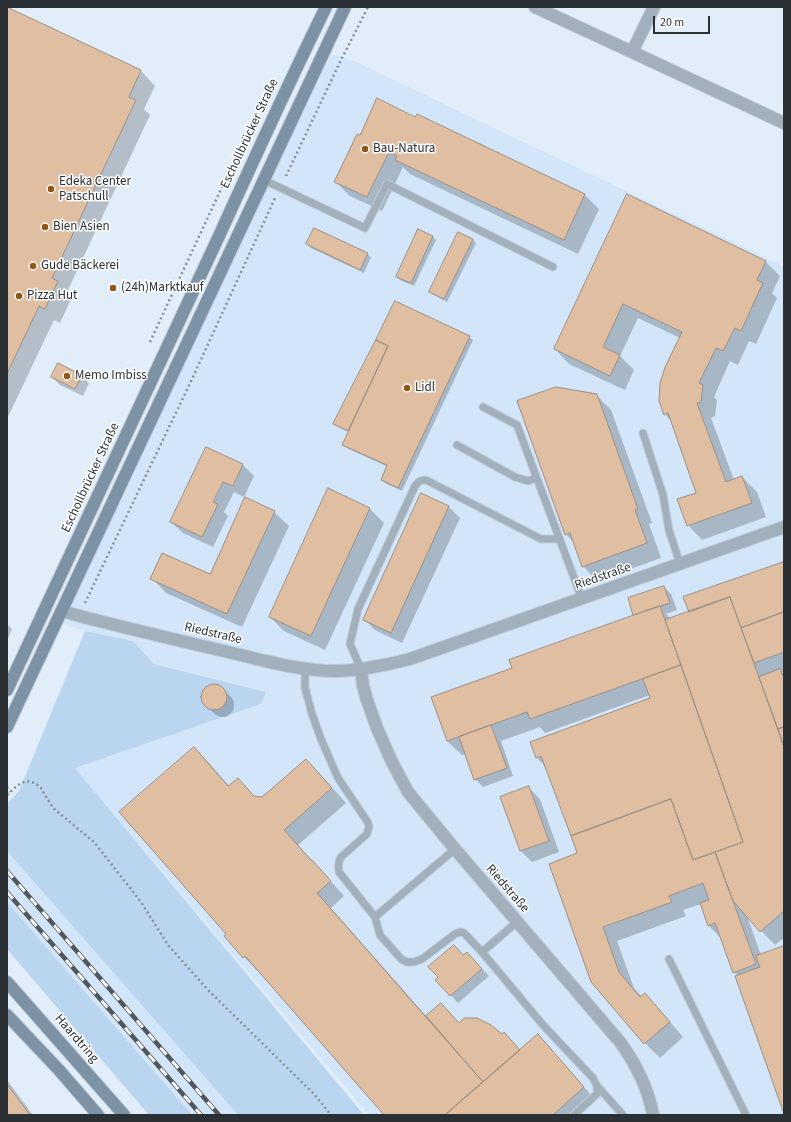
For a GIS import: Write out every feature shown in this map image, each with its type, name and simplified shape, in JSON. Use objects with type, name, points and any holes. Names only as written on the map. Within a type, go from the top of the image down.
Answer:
[{"type":"main road","name":"Eschollbrücker Straße","points":[[7,690],[326,7]]},
{"type":"main road","points":[[7,727],[345,7]]},
{"type":"main road","points":[[308,44],[324,52]]},
{"type":"main road","points":[[248,172],[264,180]]},
{"type":"main road","points":[[219,236],[234,243]]},
{"type":"main road","points":[[161,361],[176,368]]},
{"type":"main road","points":[[46,607],[62,611]]},
{"type":"main road","name":"Haardtring","points":[[7,982],[124,1115]]},
{"type":"main road","points":[[7,1015],[59,1070],[98,1115]]},
{"type":"street","points":[[535,7],[784,123]]},
{"type":"street","points":[[632,52],[654,7]]},
{"type":"street","name":"Riedstraße","points":[[62,611],[277,664],[305,669],[334,671],[361,669],[387,665],[410,659],[784,527]]},
{"type":"street","name":"Riedstraße","points":[[361,669],[363,686],[377,728],[392,762],[408,792],[626,1051],[642,1079],[650,1101],[653,1115]]},
{"type":"lane","points":[[264,180],[365,228],[387,184],[552,267]]},
{"type":"lane","points":[[483,407],[517,425],[582,599]]},
{"type":"lane","points":[[642,433],[663,495],[669,530],[680,564]]},
{"type":"lane","points":[[457,445],[515,477],[528,481],[536,478]]},
{"type":"lane","points":[[361,669],[350,644],[358,609],[418,482],[426,480],[541,539],[559,539]]},
{"type":"lane","points":[[305,669],[305,688],[321,739],[338,778],[368,821],[369,826],[367,834],[338,861],[339,872],[375,917],[380,935],[401,959],[407,962],[414,962],[422,959],[455,934],[460,932],[464,933],[482,952],[543,1025],[593,1078],[597,1086],[623,1115]]},
{"type":"lane","points":[[375,917],[455,849]]},
{"type":"lane","points":[[482,952],[517,922]]},
{"type":"lane","points":[[669,959],[746,1115]]},
{"type":"lane","points":[[574,1115],[597,1094],[597,1086]]},
{"type":"path","points":[[7,787],[8,793],[26,781],[35,783],[53,808],[94,842],[141,902],[168,945],[208,990],[314,1094],[331,1115]]},
{"type":"shaded area","points":[[324,52],[352,60],[783,266],[784,265],[784,1115],[369,1115],[75,768],[261,704],[266,692],[154,664],[133,641],[85,631],[56,622]]},
{"type":"shaded area","points":[[85,631],[133,641],[154,664],[266,692],[261,704],[75,768],[364,1115],[238,1115],[7,851],[7,804],[19,791]]},
{"type":"shaded area","points":[[7,851],[238,1115],[192,1115],[7,902]]},
{"type":"shaded area","points":[[7,902],[192,1115],[149,1115],[7,949]]},
{"type":"building","name":"Edeka Center Patschull","points":[[7,7],[141,70],[129,97],[136,100],[52,278],[58,281],[45,309],[39,306],[7,374]]},
{"type":"building","points":[[377,98],[415,117],[417,114],[585,194],[564,240],[395,160],[397,156],[389,152],[367,197],[334,182],[357,134],[360,135]]},
{"type":"building","points":[[627,194],[766,261],[757,280],[763,283],[741,331],[735,328],[723,351],[716,348],[699,383],[703,385],[701,402],[697,403],[726,482],[742,476],[752,503],[687,526],[677,499],[696,493],[668,413],[664,415],[659,401],[660,383],[665,367],[682,332],[623,304],[603,347],[620,355],[610,376],[554,349]]},
{"type":"building","points":[[314,228],[368,253],[360,270],[306,244]]},
{"type":"building","points":[[418,229],[433,236],[411,283],[396,277]]},
{"type":"building","points":[[458,232],[473,239],[444,299],[429,292]]},
{"type":"building","name":"Lidl","points":[[395,301],[470,336],[398,488],[381,480],[387,465],[342,445],[388,346],[376,340]]},
{"type":"building","points":[[376,340],[388,346],[348,431],[333,424]]},
{"type":"building","name":"Memo Imbiss","points":[[58,363],[82,375],[75,389],[51,377]]},
{"type":"building","points":[[556,387],[597,394],[638,509],[635,510],[647,543],[582,567],[570,533],[565,535],[517,401]]},
{"type":"building","points":[[206,447],[243,464],[233,486],[223,482],[213,502],[218,504],[202,537],[170,522]]},
{"type":"building","points":[[328,488],[370,508],[311,636],[269,617]]},
{"type":"building","points":[[421,493],[449,506],[391,633],[363,620]]},
{"type":"building","points":[[245,497],[275,511],[227,614],[150,579],[162,553],[210,574]]},
{"type":"building","points":[[784,562],[784,612],[741,628],[730,597],[689,612],[683,597]]},
{"type":"building","points":[[664,586],[670,603],[633,615],[628,598]]},
{"type":"building","points":[[730,597],[784,747],[784,911],[760,932],[733,901],[715,852],[743,842],[665,620]]},
{"type":"building","points":[[660,606],[681,665],[530,719],[527,712],[447,741],[431,697],[512,668],[509,660]]},
{"type":"building","points":[[784,612],[784,652],[754,663],[741,628]]},
{"type":"building","points":[[681,665],[743,842],[693,860],[671,799],[571,836],[541,756],[536,758],[530,742],[650,698],[643,679]]},
{"type":"building","points":[[780,669],[783,676],[784,675],[784,727],[778,729],[759,677]]},
{"type":"building","points":[[214,684],[223,688],[227,697],[223,706],[214,710],[205,706],[201,697],[205,688]]},
{"type":"building","points":[[491,725],[507,768],[474,780],[459,737]]},
{"type":"building","points":[[784,727],[784,747],[778,729]]},
{"type":"building","points":[[194,747],[228,786],[238,778],[254,796],[262,797],[306,759],[332,788],[284,830],[331,881],[317,893],[483,1082],[445,1115],[384,1115],[245,956],[243,958],[224,936],[226,934],[119,812]]},
{"type":"building","points":[[529,786],[549,841],[520,851],[500,797]]},
{"type":"building","points":[[671,799],[693,860],[715,852],[756,964],[733,973],[715,923],[708,926],[700,903],[709,900],[703,883],[669,896],[672,902],[603,927],[619,972],[640,997],[645,993],[670,1022],[644,1044],[591,982],[549,864],[577,853],[571,836]]},
{"type":"building","points":[[454,945],[463,955],[467,952],[482,969],[450,996],[435,980],[438,977],[428,967]]},
{"type":"building","points":[[784,946],[784,1114],[735,976],[760,967],[756,956]]},
{"type":"building","points":[[441,1003],[459,1023],[464,1018],[477,1018],[491,1025],[502,1034],[504,1032],[520,1050],[483,1082],[426,1016]]},
{"type":"building","points":[[538,1034],[584,1087],[553,1115],[445,1115]]},
{"type":"building","points":[[7,1084],[30,1115],[7,1115]]},
{"type":"railway","points":[[7,871],[219,1115]]},
{"type":"railway","points":[[7,892],[201,1115]]},
{"type":"place","name":"Bau-Natura","points":[[365,149]]},
{"type":"place","name":"Edeka Center Patschull","points":[[51,189]]},
{"type":"place","name":"Bien Asien","points":[[45,227]]},
{"type":"place","name":"Gude Bäckerei","points":[[33,266]]},
{"type":"place","name":"(24h)Marktkauf","points":[[113,288]]},
{"type":"place","name":"Pizza Hut","points":[[19,296]]},
{"type":"place","name":"Memo Imbiss","points":[[67,376]]},
{"type":"place","name":"Lidl","points":[[407,388]]}]
